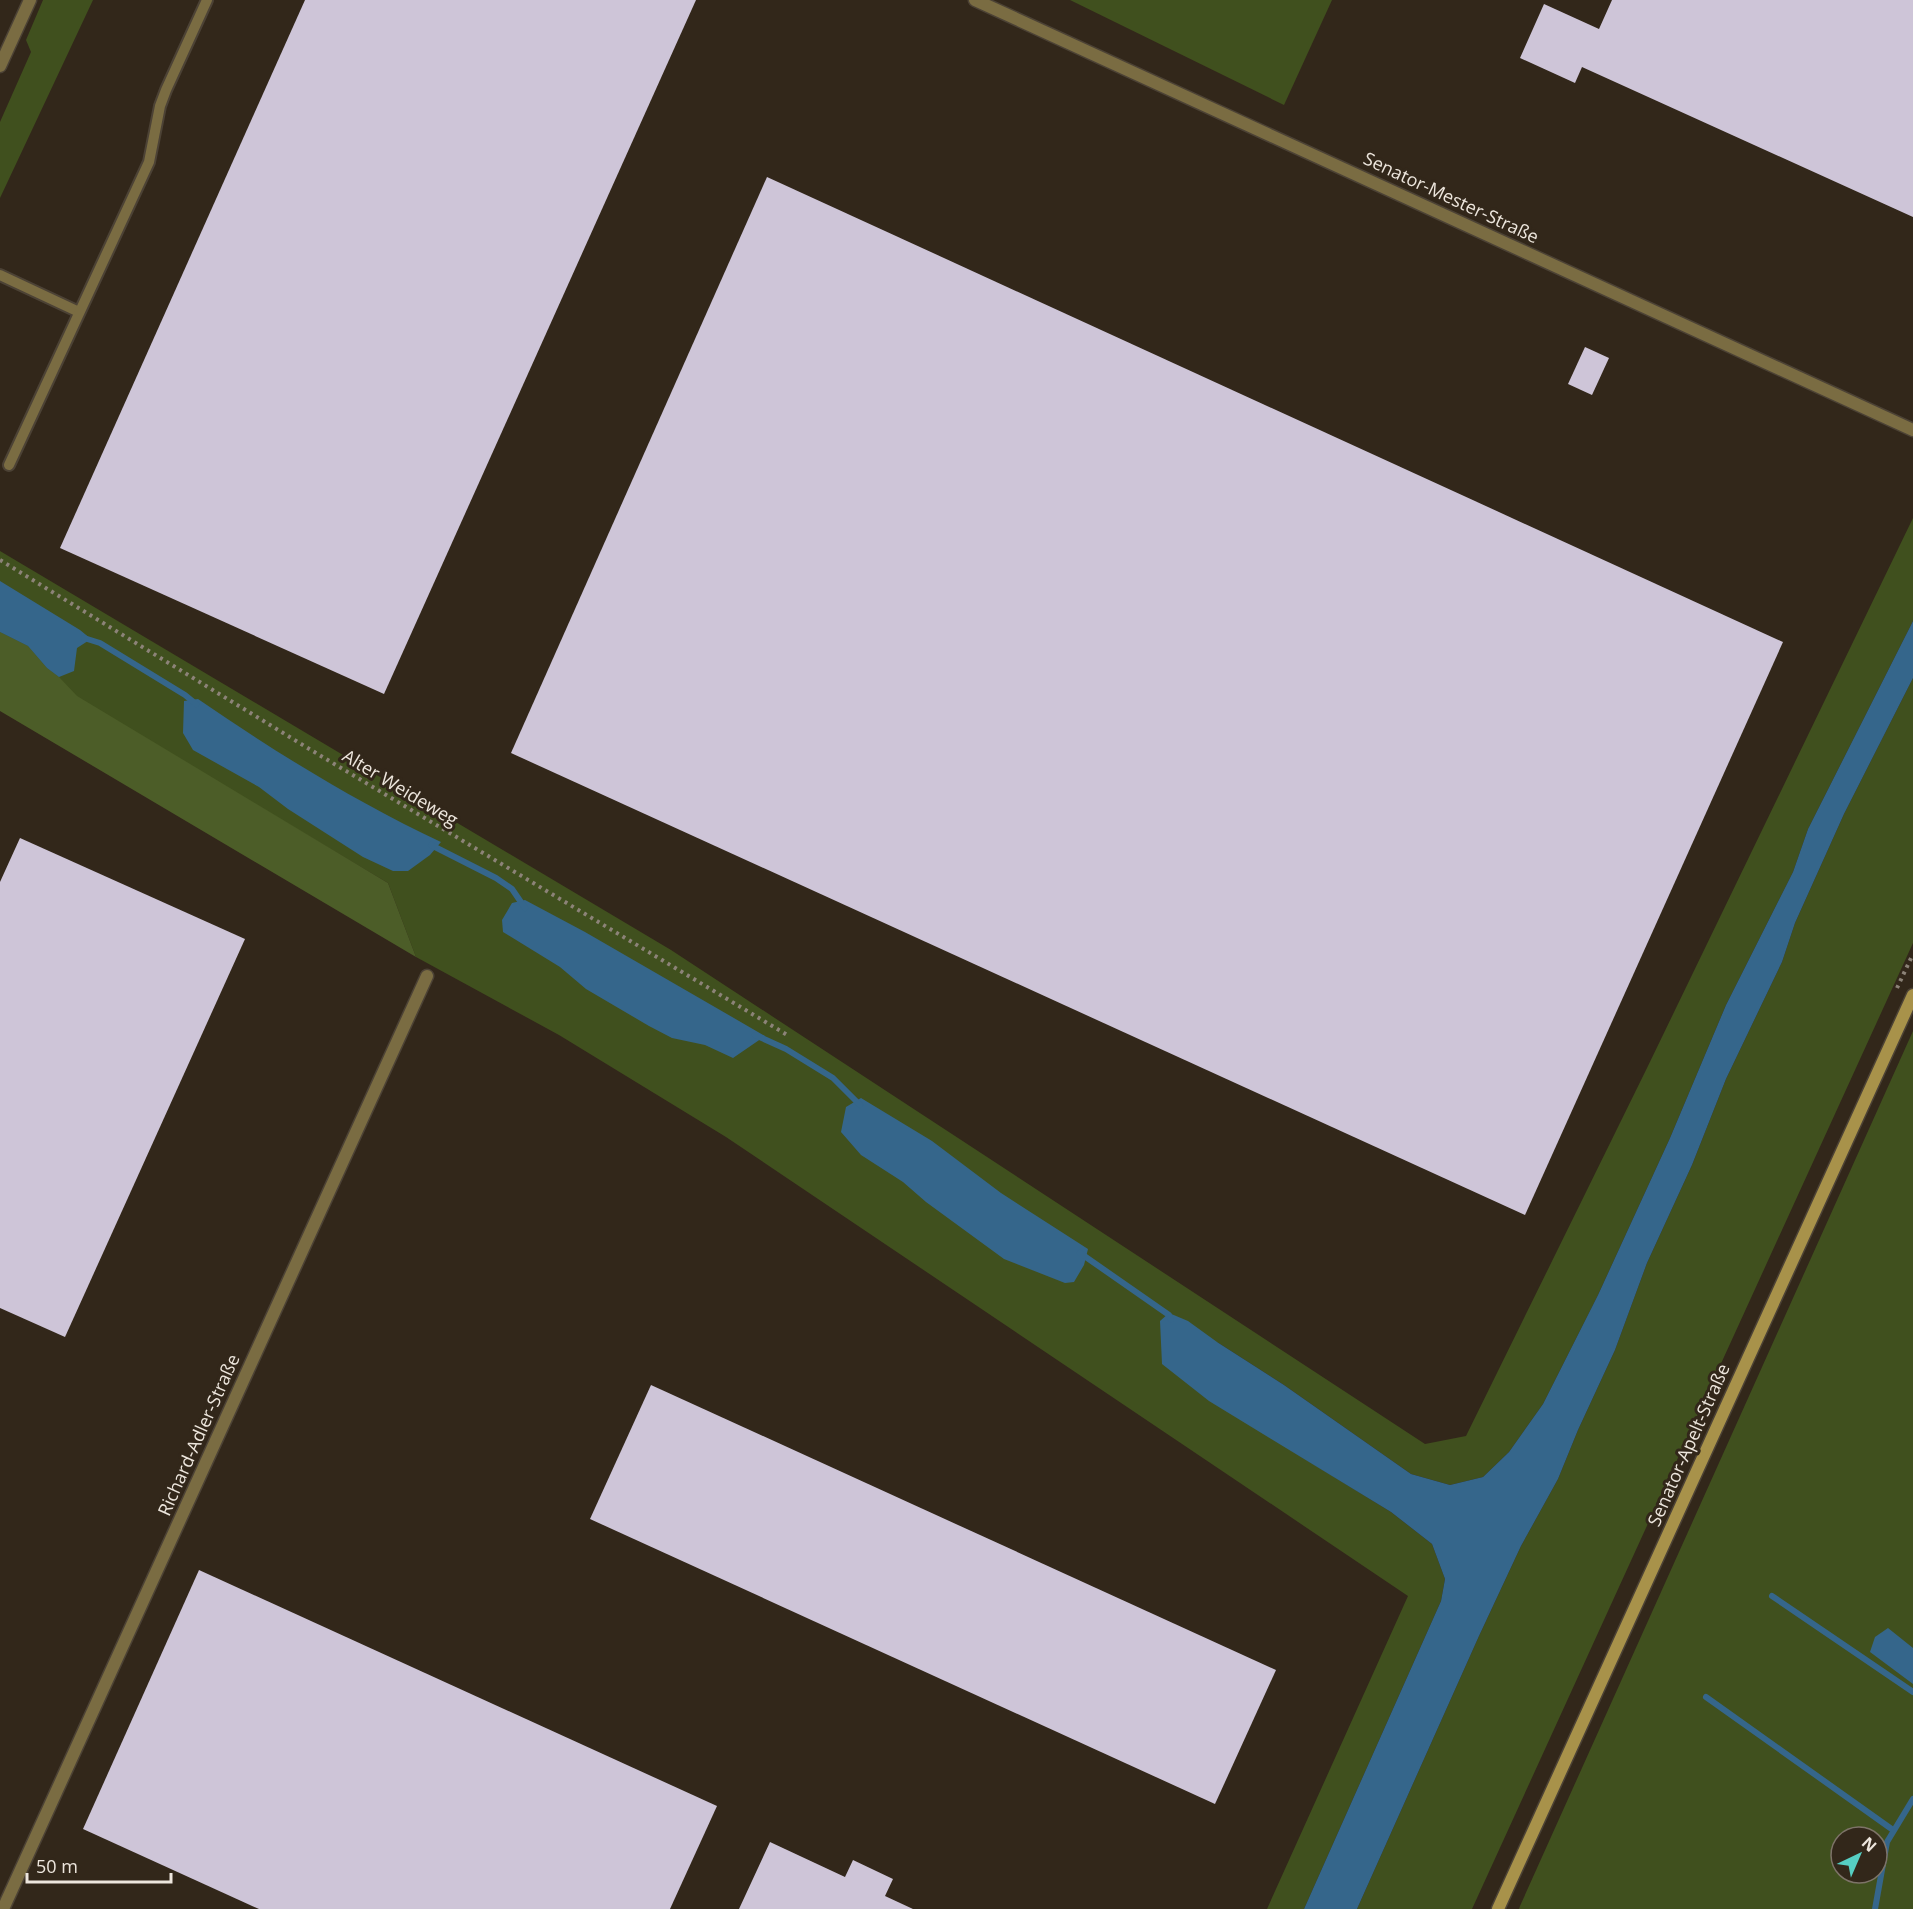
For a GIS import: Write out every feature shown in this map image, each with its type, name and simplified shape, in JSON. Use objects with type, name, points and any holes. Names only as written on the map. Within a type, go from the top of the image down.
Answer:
[{"type":"street","points":[[0,66],[30,0]]},
{"type":"street","name":"Senator-Mester-Straße","points":[[975,0],[1913,430]]},
{"type":"street","name":"Richard-Adler-Straße","points":[[3,1909],[427,976]]},
{"type":"street","name":"Senator-Apelt-Straße","points":[[1498,1909],[1913,995]]},
{"type":"lane","points":[[9,465],[150,162],[160,105],[207,0]]},
{"type":"lane","points":[[0,275],[79,312]]},
{"type":"path","name":"Alter Weideweg","points":[[0,560],[321,756],[789,1035]]},
{"type":"green space","points":[[43,0],[93,0],[0,198],[0,122],[31,52],[26,40]]},
{"type":"green space","points":[[1070,0],[1332,0],[1284,105]]},
{"type":"green space","points":[[1913,518],[1913,621],[1808,829],[1793,872],[1726,1005],[1670,1138],[1598,1295],[1543,1404],[1509,1452],[1483,1477],[1450,1485],[1411,1474],[1284,1385],[1217,1342],[1292,1451],[1391,1512],[1432,1544],[1445,1579],[1441,1601],[1304,1909],[1267,1909],[1408,1596],[726,1137],[559,1035],[416,957],[388,883],[0,653],[0,551],[671,950],[1425,1444],[1466,1436]]},
{"type":"green space","points":[[0,632],[28,646],[47,668],[77,696],[388,883],[416,957],[0,711]]},
{"type":"green space","points":[[1913,678],[1913,943],[1472,1909],[1357,1909],[1521,1546],[1558,1479],[1615,1350],[1647,1263],[1692,1165],[1726,1079],[1782,962],[1795,923],[1844,814]]},
{"type":"green space","points":[[1913,1031],[1913,1909],[1519,1909]]},
{"type":"water","points":[[0,581],[91,639],[77,648],[74,671],[59,677],[47,668],[28,646],[0,632]]},
{"type":"water","points":[[1913,621],[1913,678],[1844,814],[1795,923],[1782,962],[1726,1079],[1692,1165],[1647,1263],[1615,1350],[1558,1479],[1521,1546],[1357,1909],[1304,1909],[1441,1601],[1445,1579],[1432,1544],[1391,1512],[1209,1401],[1162,1364],[1160,1321],[1169,1313],[1188,1321],[1411,1474],[1450,1485],[1483,1477],[1509,1452],[1543,1404],[1598,1295],[1670,1138],[1726,1005],[1793,872],[1808,829]]},
{"type":"water","points":[[198,699],[316,775],[409,827],[441,842],[430,855],[408,871],[393,871],[363,857],[288,809],[259,787],[193,750],[183,733],[184,701]]},
{"type":"water","points":[[525,900],[765,1036],[733,1058],[705,1045],[672,1038],[649,1026],[586,989],[560,967],[503,932],[502,920],[512,903]]},
{"type":"water","points":[[861,1098],[932,1141],[1001,1193],[1088,1249],[1084,1265],[1074,1282],[1065,1283],[1004,1259],[926,1202],[903,1182],[861,1155],[841,1132],[846,1107]]},
{"type":"water","points":[[1888,1628],[1913,1648],[1913,1684],[1870,1652],[1875,1637]]},
{"type":"building","points":[[305,0],[696,0],[384,694],[60,548]]},
{"type":"building","points":[[1612,0],[1913,0],[1913,217],[1582,67],[1575,83],[1520,58],[1544,4],[1599,29]]},
{"type":"building","points":[[767,177],[1783,642],[1525,1215],[511,753]]},
{"type":"building","points":[[1585,347],[1609,358],[1592,395],[1568,384]]},
{"type":"building","points":[[20,838],[245,939],[65,1337],[0,1308],[0,882]]},
{"type":"building","points":[[651,1385],[1276,1670],[1215,1804],[590,1519]]},
{"type":"building","points":[[199,1570],[717,1806],[670,1909],[259,1909],[83,1829]]},
{"type":"building","points":[[770,1842],[845,1877],[853,1860],[893,1879],[885,1896],[913,1909],[739,1909]]},
{"type":"waterway","points":[[84,638],[100,643],[196,704]]},
{"type":"waterway","points":[[431,845],[496,878],[512,889],[525,908]]},
{"type":"waterway","points":[[755,1035],[786,1049],[833,1078],[860,1105]]},
{"type":"waterway","points":[[1080,1253],[1169,1315],[1171,1320]]},
{"type":"waterway","points":[[1772,1596],[1913,1692]]},
{"type":"waterway","points":[[1706,1697],[1893,1830]]},
{"type":"waterway","points":[[1875,1909],[1887,1842],[1913,1799]]}]
